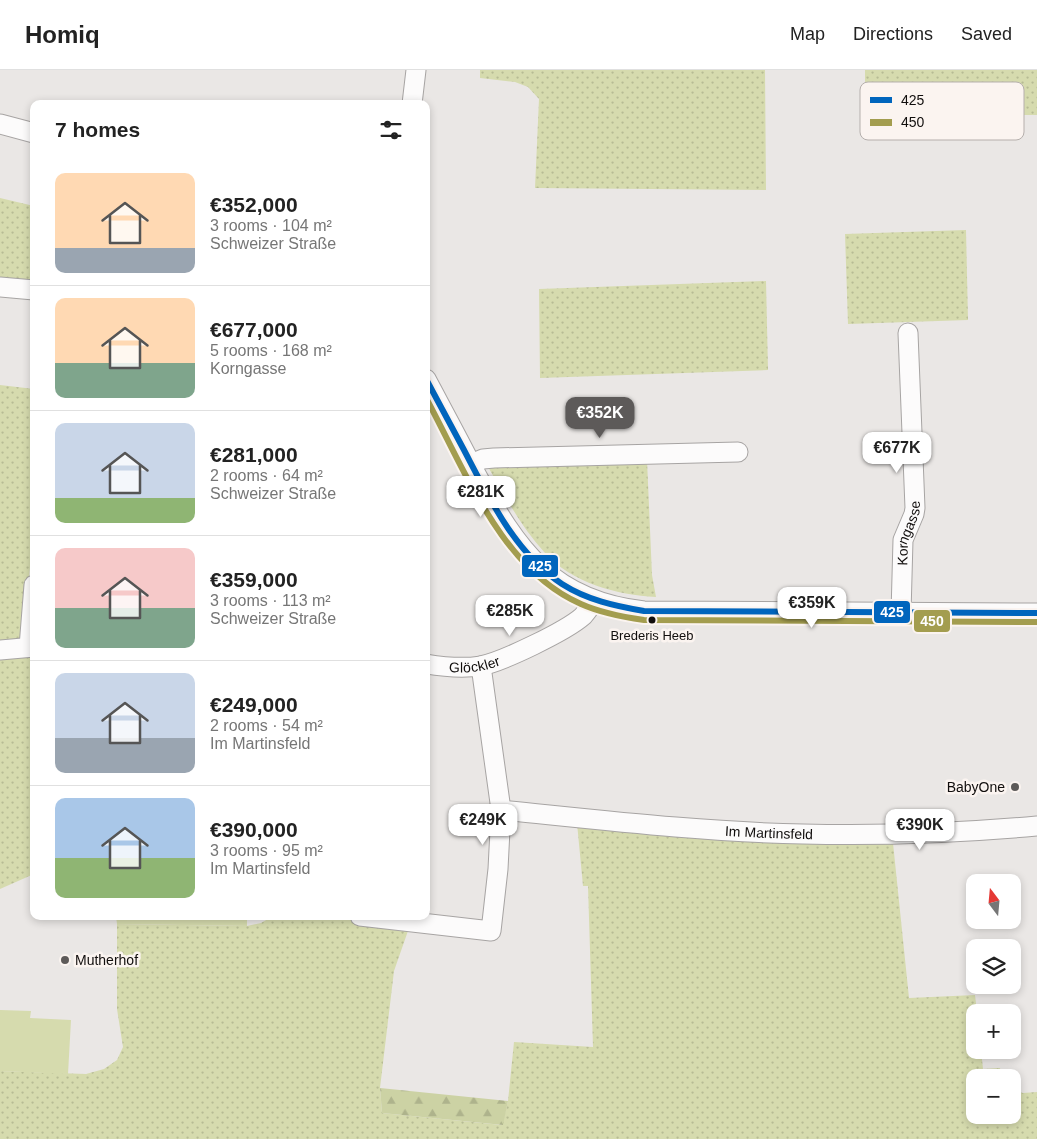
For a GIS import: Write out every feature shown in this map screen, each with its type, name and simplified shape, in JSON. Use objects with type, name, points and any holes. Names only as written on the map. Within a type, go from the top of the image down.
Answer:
[{"type":"street","points":[[412,100],[416,70]]},
{"type":"street","points":[[0,124],[30,133]]},
{"type":"street","points":[[0,287],[30,290]]},
{"type":"street","name":"Korngasse","points":[[901,613],[903,540],[915,508],[908,333]]},
{"type":"street","points":[[430,387],[505,526],[532,560],[550,576],[573,592],[594,600],[621,609],[644,611],[1037,613]]},
{"type":"street","points":[[471,464],[483,459],[494,458],[738,452]]},
{"type":"street","name":"Glöckler","points":[[430,664],[460,668],[481,666],[508,657],[562,630],[582,617],[594,600]]},
{"type":"street","points":[[0,650],[30,647]]},
{"type":"street","points":[[395,920],[491,931],[498,869],[501,810],[481,666]]},
{"type":"street","name":"Im Martinsfeld","points":[[501,810],[679,827],[802,834],[926,834],[1037,826]]},
{"type":"green space","points":[[480,70],[765,70],[766,190],[535,188],[539,99],[528,87],[515,82],[480,78]]},
{"type":"green space","points":[[865,70],[1037,70],[1037,115],[1024,115],[1024,82],[865,82]]},
{"type":"green space","points":[[0,198],[30,205],[30,283],[0,280]]},
{"type":"green space","points":[[966,230],[968,320],[848,324],[845,234]]},
{"type":"green space","points":[[766,281],[768,370],[540,378],[539,289]]},
{"type":"green space","points":[[0,385],[30,389],[30,567],[24,632],[17,641],[0,645]]},
{"type":"green space","points":[[647,460],[652,575],[656,597],[626,594],[596,586],[568,572],[556,563],[528,533],[488,467]]},
{"type":"green space","points":[[30,654],[30,876],[0,889],[0,656]]},
{"type":"green space","points":[[577,823],[893,843],[909,998],[975,995],[976,1004],[966,1004],[966,1059],[982,1059],[983,1069],[966,1069],[966,1124],[1021,1124],[1021,1092],[1037,1092],[1037,1139],[0,1139],[0,1071],[86,1074],[104,1069],[117,1060],[123,1047],[117,1009],[117,924],[247,926],[266,920],[353,920],[409,928],[394,971],[380,1088],[382,1113],[502,1125],[508,1101],[514,1042],[593,1047],[588,886],[583,886]]},
{"type":"green space","points":[[116,920],[247,920],[247,926],[117,924]]},
{"type":"green space","points":[[0,1010],[31,1011],[30,1018],[71,1020],[68,1074],[0,1071]]},
{"type":"green space","points":[[380,1088],[508,1101],[503,1125],[382,1113]]},
{"type":"transit line","name":"425","points":[[430,387],[483,487],[517,541],[545,571],[572,590],[591,598],[644,611],[1037,613]]},
{"type":"transit line","name":"450","points":[[430,406],[471,486],[508,543],[529,568],[553,588],[589,607],[612,614],[644,620],[1037,622]]},
{"type":"place","name":"Brederis Heeb","points":[[652,620]]},
{"type":"place","name":"BabyOne","points":[[1015,787]]},
{"type":"place","name":"Mutherhof","points":[[65,960]]}]
